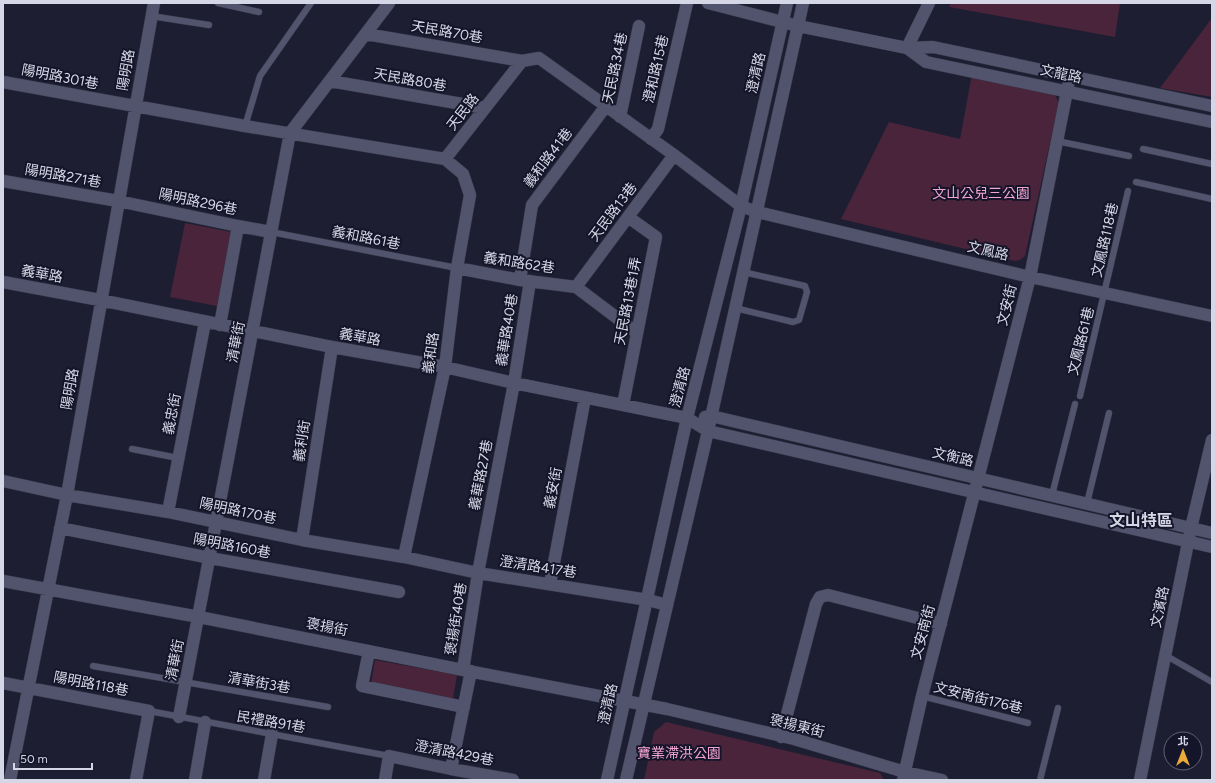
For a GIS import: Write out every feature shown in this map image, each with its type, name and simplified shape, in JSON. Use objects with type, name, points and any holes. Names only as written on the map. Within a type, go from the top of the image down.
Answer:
[{"type":"street","name":"陽明路","points":[[10,780],[60,528],[154,3]]},
{"type":"street","name":"清華街","points":[[180,717],[290,133],[389,3]]},
{"type":"street","name":"澄和路15巷","points":[[651,140],[658,129],[687,3]]},
{"type":"street","name":"文龍路","points":[[708,3],[782,23],[907,48],[933,47],[1212,106]]},
{"type":"street","name":"澄清路","points":[[607,780],[688,418],[741,206],[787,3]]},
{"type":"street","points":[[626,780],[708,431],[803,3]]},
{"type":"street","points":[[907,48],[929,3]]},
{"type":"street","name":"天民路34巷","points":[[620,117],[639,26]]},
{"type":"street","name":"天民路70巷","points":[[366,34],[522,61]]},
{"type":"street","name":"文龍路","points":[[907,48],[926,62],[1212,122]]},
{"type":"street","points":[[522,61],[539,58],[651,140],[674,155],[741,206],[757,212]]},
{"type":"street","name":"天民路","points":[[445,159],[522,61]]},
{"type":"street","name":"文安街","points":[[975,493],[1030,277],[1070,76]]},
{"type":"street","name":"天民路80巷","points":[[330,81],[485,108]]},
{"type":"street","name":"陽明路301巷","points":[[3,82],[135,106]]},
{"type":"street","points":[[135,106],[445,159]]},
{"type":"street","name":"義和路41巷","points":[[525,281],[532,205],[606,106]]},
{"type":"street","name":"天民路13巷","points":[[576,287],[674,155]]},
{"type":"street","name":"義和路","points":[[404,558],[445,367],[457,268],[470,195],[463,174],[445,159]]},
{"type":"street","name":"陽明路271巷","points":[[3,181],[118,201]]},
{"type":"street","name":"陽明路296巷","points":[[118,201],[271,232]]},
{"type":"street","name":"文鳳路","points":[[757,212],[1030,277],[1212,316]]},
{"type":"street","name":"天民路13巷1弄","points":[[623,405],[656,238],[628,217]]},
{"type":"street","points":[[220,324],[238,226]]},
{"type":"street","name":"義和路62巷","points":[[457,268],[525,281],[576,287]]},
{"type":"street","name":"義華路40巷","points":[[514,384],[525,281]]},
{"type":"street","name":"義華路","points":[[3,282],[100,300],[253,332],[445,367],[514,384],[688,418],[708,431]]},
{"type":"street","points":[[576,287],[637,333]]},
{"type":"street","name":"義忠街","points":[[168,512],[205,322]]},
{"type":"street","name":"義利街","points":[[302,540],[332,347]]},
{"type":"street","name":"義華路27巷","points":[[478,573],[514,384]]},
{"type":"street","name":"義安街","points":[[550,584],[585,398]]},
{"type":"street","name":"文衡路","points":[[688,418],[711,416],[1212,533]]},
{"type":"street","points":[[708,431],[1212,547]]},
{"type":"street","name":"文濱路","points":[[1140,780],[1191,528],[1212,440]]},
{"type":"street","name":"陽明路170巷","points":[[3,482],[66,495],[168,512],[302,540],[404,558]]},
{"type":"street","name":"文安南街","points":[[904,776],[922,696],[975,493]]},
{"type":"street","name":"陽明路160巷","points":[[60,528],[210,558],[399,592]]},
{"type":"street","name":"澄清路417巷","points":[[404,558],[478,573],[648,600],[667,605]]},
{"type":"street","name":"褒揚街40巷","points":[[451,769],[464,707],[478,573]]},
{"type":"street","name":"褒揚街","points":[[3,581],[198,617],[467,671],[644,704]]},
{"type":"street","points":[[781,737],[816,604],[820,597],[828,595],[941,624]]},
{"type":"street","points":[[369,651],[362,686],[464,707]]},
{"type":"street","name":"陽明路118巷","points":[[3,683],[149,711]]},
{"type":"street","name":"褒揚東街","points":[[644,704],[794,739],[904,776],[942,780]]},
{"type":"street","points":[[136,780],[149,711]]},
{"type":"street","points":[[195,780],[205,722]]},
{"type":"street","points":[[264,780],[272,734]]},
{"type":"street","points":[[385,780],[389,756]]},
{"type":"street","name":"澄清路429巷","points":[[389,756],[513,780]]},
{"type":"lane","points":[[218,3],[259,12]]},
{"type":"lane","points":[[245,126],[260,76],[311,3]]},
{"type":"lane","points":[[151,16],[210,25]]},
{"type":"lane","points":[[1057,140],[1129,156]]},
{"type":"lane","points":[[1143,149],[1212,164]]},
{"type":"lane","points":[[1136,182],[1212,199]]},
{"type":"lane","name":"文鳳路118巷","points":[[1105,293],[1128,191]]},
{"type":"lane","name":"義和路61巷","points":[[271,232],[457,268]]},
{"type":"lane","points":[[735,308],[793,322],[799,320],[807,292],[805,286],[743,272]]},
{"type":"lane","name":"文鳳路61巷","points":[[1080,396],[1105,293]]},
{"type":"lane","points":[[1052,495],[1076,404]]},
{"type":"lane","points":[[1087,503],[1110,413]]},
{"type":"lane","points":[[132,449],[178,458]]},
{"type":"lane","points":[[1165,656],[1212,682]]},
{"type":"lane","name":"清華街3巷","points":[[94,666],[328,707]]},
{"type":"lane","name":"文安南街176巷","points":[[922,696],[1028,723]]},
{"type":"lane","points":[[1040,780],[1058,708]]},
{"type":"lane","name":"民禮路91巷","points":[[149,711],[389,756]]},
{"type":"green space","points":[[951,3],[1120,3],[1115,37],[949,7]]},
{"type":"green space","points":[[1212,18],[1212,97],[1160,88],[1163,84]]},
{"type":"green space","name":"文山公兒三公園","points":[[972,74],[1052,91],[1059,102],[1025,256],[1020,260],[1015,261],[841,219],[889,122],[960,139]]},
{"type":"green space","points":[[185,223],[231,232],[217,306],[170,297]]},
{"type":"green space","points":[[375,660],[457,675],[453,699],[371,684]]},
{"type":"green space","name":"寶業滯洪公園","points":[[666,722],[880,773],[884,780],[644,780],[654,732]]},
{"type":"district","name":"文山特區","points":[[1141,520]]}]
